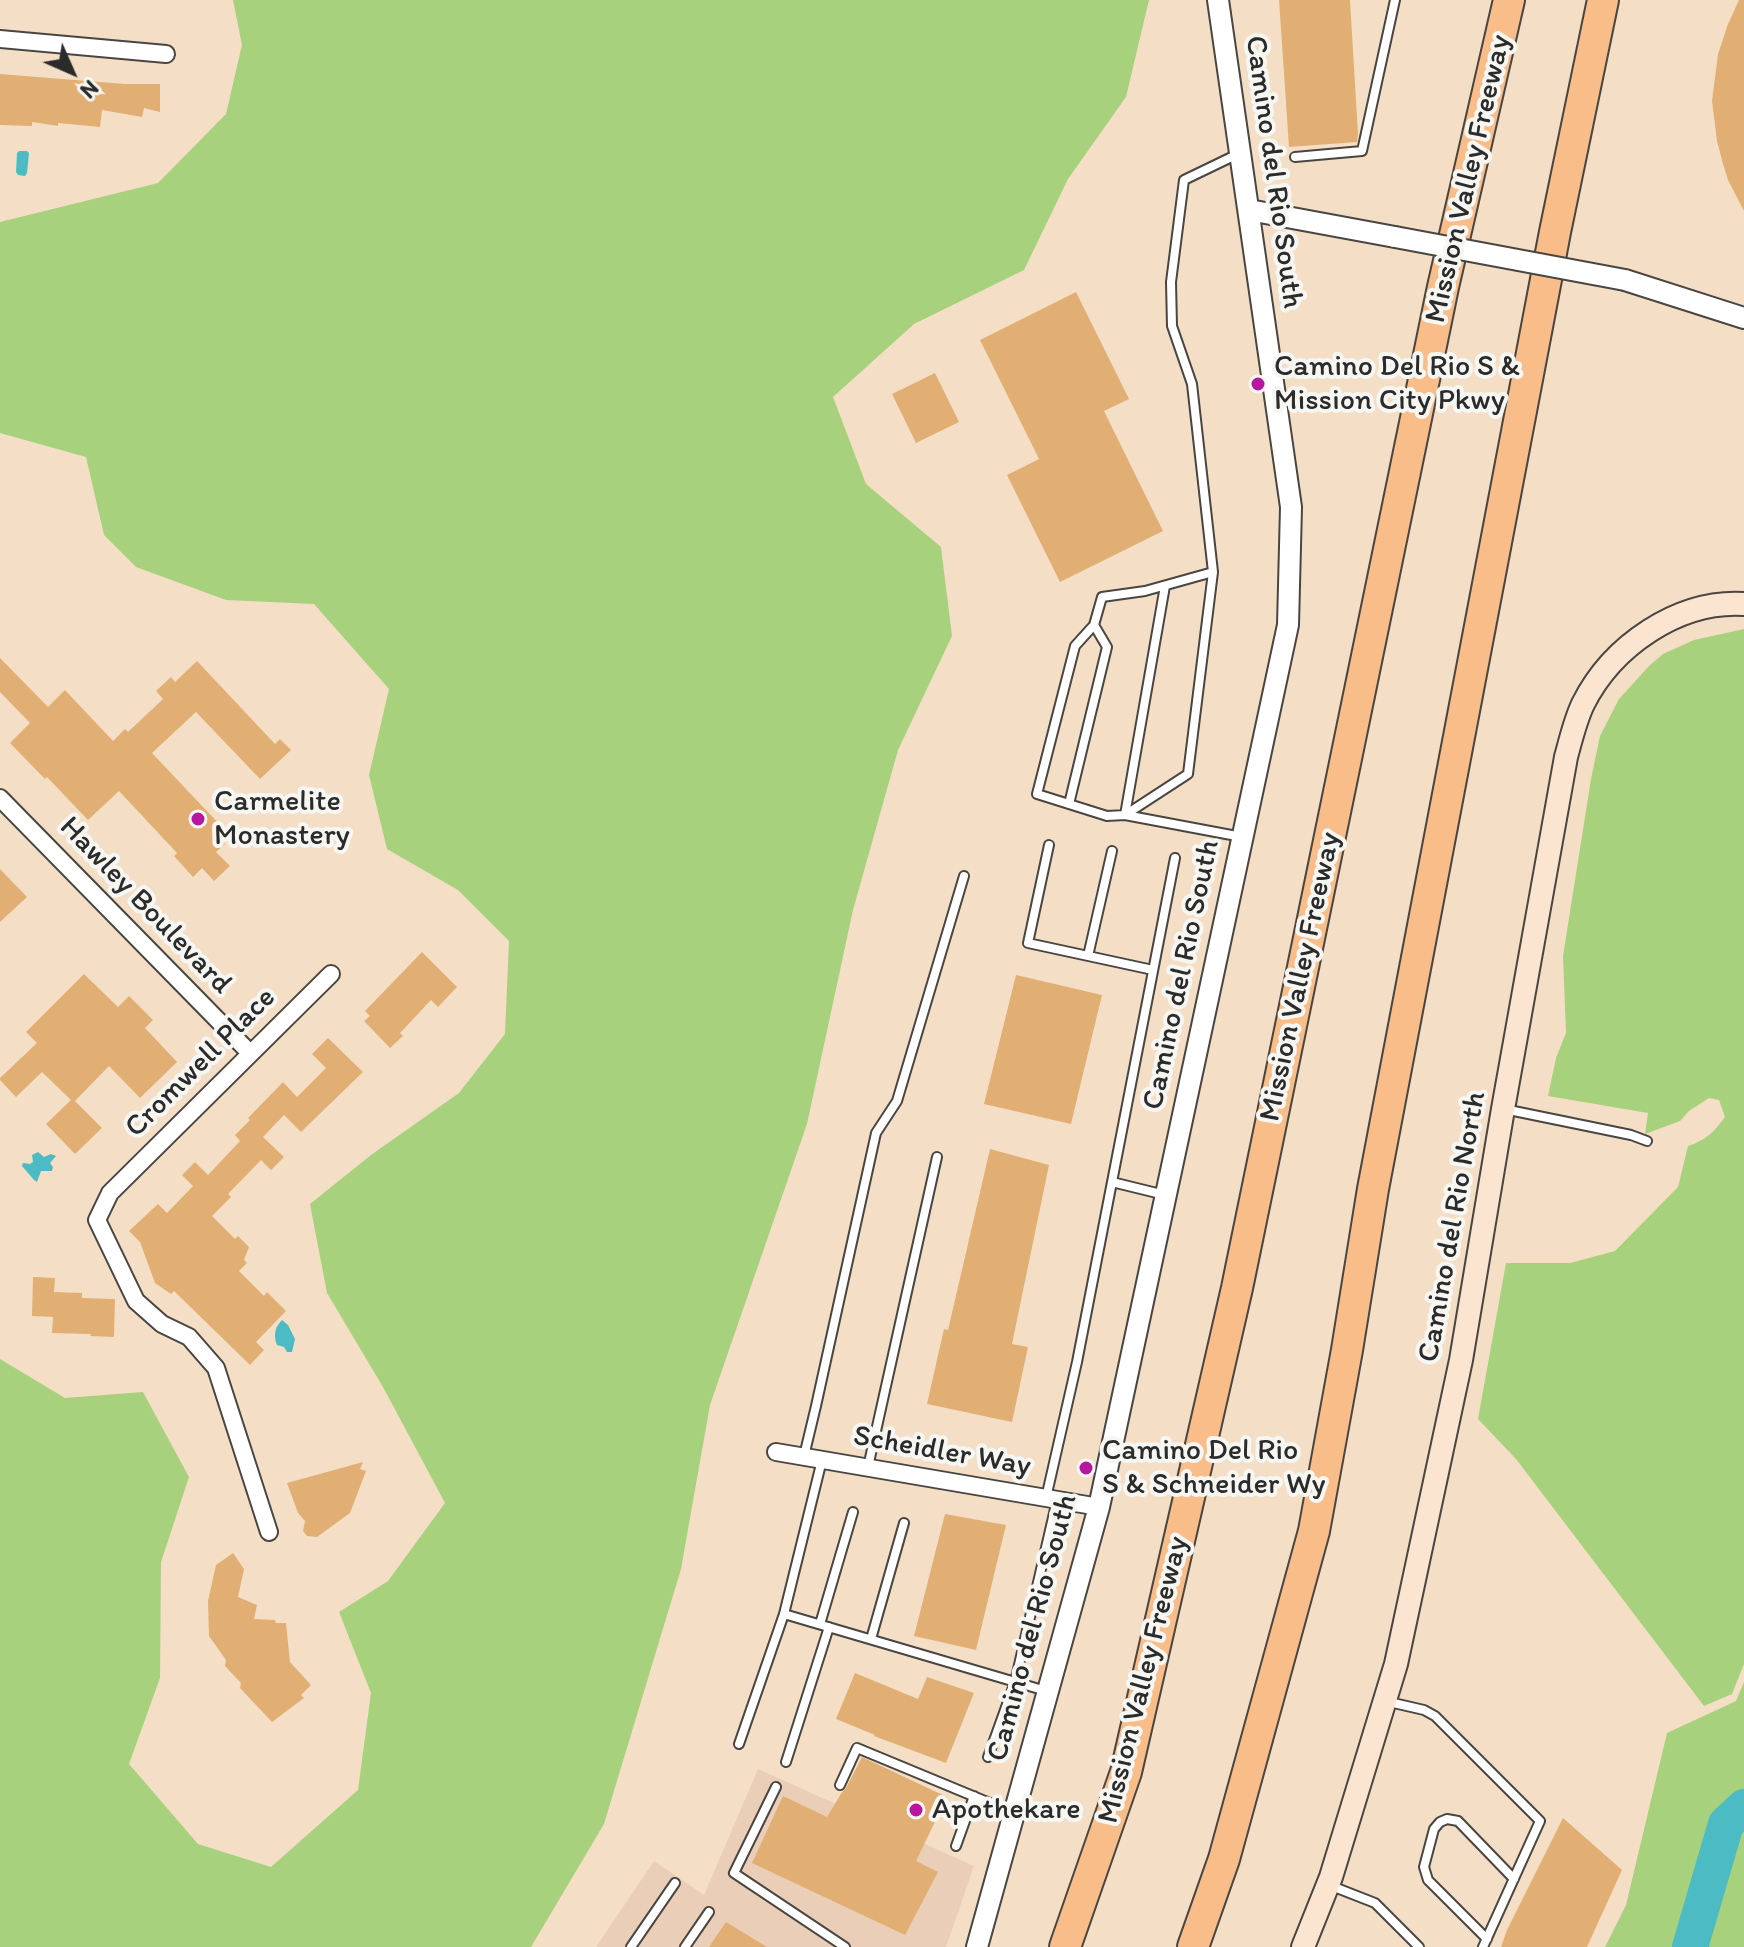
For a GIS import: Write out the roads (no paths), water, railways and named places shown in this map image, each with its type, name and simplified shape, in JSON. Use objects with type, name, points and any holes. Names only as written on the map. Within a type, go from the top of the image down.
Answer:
[{"type":"highway","name":"Mission Valley Freeway","points":[[1065,1947],[1126,1772],[1237,1288],[1443,287],[1509,0]]},
{"type":"highway","points":[[1193,1947],[1224,1859],[1314,1531],[1373,1189],[1558,217],[1603,0]]},
{"type":"main road","name":"Camino del Rio North","points":[[1303,1947],[1328,1884],[1396,1664],[1461,1360],[1566,757],[1575,724],[1596,683],[1610,663],[1628,646],[1652,629],[1692,611],[1744,604]]},
{"type":"street","name":"Camino del Rio South","points":[[977,1947],[1099,1507],[1288,625],[1291,507],[1218,0]]},
{"type":"street","points":[[0,39],[166,54]]},
{"type":"street","points":[[1249,210],[1625,280],[1744,318]]},
{"type":"street","name":"Hawley Boulevard","points":[[0,798],[250,1053]]},
{"type":"street","name":"Cromwell Place","points":[[269,1532],[216,1368],[189,1337],[162,1324],[136,1301],[97,1220],[110,1193],[331,974]]},
{"type":"street","name":"Scheidler Way","points":[[776,1452],[1099,1507]]},
{"type":"lane","points":[[1295,157],[1362,151],[1395,0]]},
{"type":"lane","points":[[1125,815],[1188,774],[1213,572],[1192,384],[1172,326],[1171,282],[1184,180],[1241,153]]},
{"type":"lane","points":[[1213,572],[1145,591],[1102,597],[1094,625],[1075,646],[1037,794],[1107,816],[1125,815],[1242,837]]},
{"type":"lane","points":[[1125,815],[1165,586]]},
{"type":"lane","points":[[1069,804],[1107,647],[1094,625]]},
{"type":"lane","points":[[1049,845],[1028,943],[1153,970]]},
{"type":"lane","points":[[1088,956],[1112,851]]},
{"type":"lane","points":[[988,1757],[1015,1682],[1175,858]]},
{"type":"lane","points":[[804,1456],[876,1133],[897,1101],[964,876]]},
{"type":"lane","points":[[1503,1109],[1647,1141]]},
{"type":"lane","points":[[868,1467],[937,1157]]},
{"type":"lane","points":[[1112,1182],[1165,1195]]},
{"type":"lane","points":[[739,1744],[784,1614],[822,1460]]},
{"type":"lane","points":[[786,1762],[853,1512]]},
{"type":"lane","points":[[871,1639],[904,1523]]},
{"type":"lane","points":[[784,1614],[1047,1691]]},
{"type":"lane","points":[[1385,1700],[1435,1716],[1540,1821],[1514,1879],[1485,1943],[1428,1880],[1424,1867],[1434,1829],[1447,1819],[1458,1821],[1514,1879]]},
{"type":"lane","points":[[840,1785],[857,1748],[1014,1813]]},
{"type":"lane","points":[[776,1787],[734,1873],[845,1947]]},
{"type":"lane","points":[[956,1846],[974,1796]]},
{"type":"lane","points":[[631,1947],[675,1883]]},
{"type":"lane","points":[[1328,1884],[1375,1903],[1419,1947]]},
{"type":"lane","points":[[685,1947],[709,1912]]},
{"type":"water","points":[[19,151],[29,153],[25,176],[16,172]]},
{"type":"water","points":[[38,1152],[44,1157],[51,1154],[56,1156],[50,1163],[52,1171],[41,1171],[37,1182],[22,1166],[23,1163],[33,1162],[32,1155]]},
{"type":"water","points":[[282,1320],[295,1339],[292,1352],[277,1345],[275,1331]]},
{"type":"waterway","points":[[1690,1947],[1726,1824],[1744,1807]]},
{"type":"place","name":"Camino Del Rio S & Mission City Pkwy","points":[[1258,384]]},
{"type":"place","name":"Carmelite Monastery","points":[[198,819]]},
{"type":"place","name":"Camino Del Rio S & Schneider Wy","points":[[1086,1468]]},
{"type":"place","name":"Apothekare","points":[[916,1810]]}]
